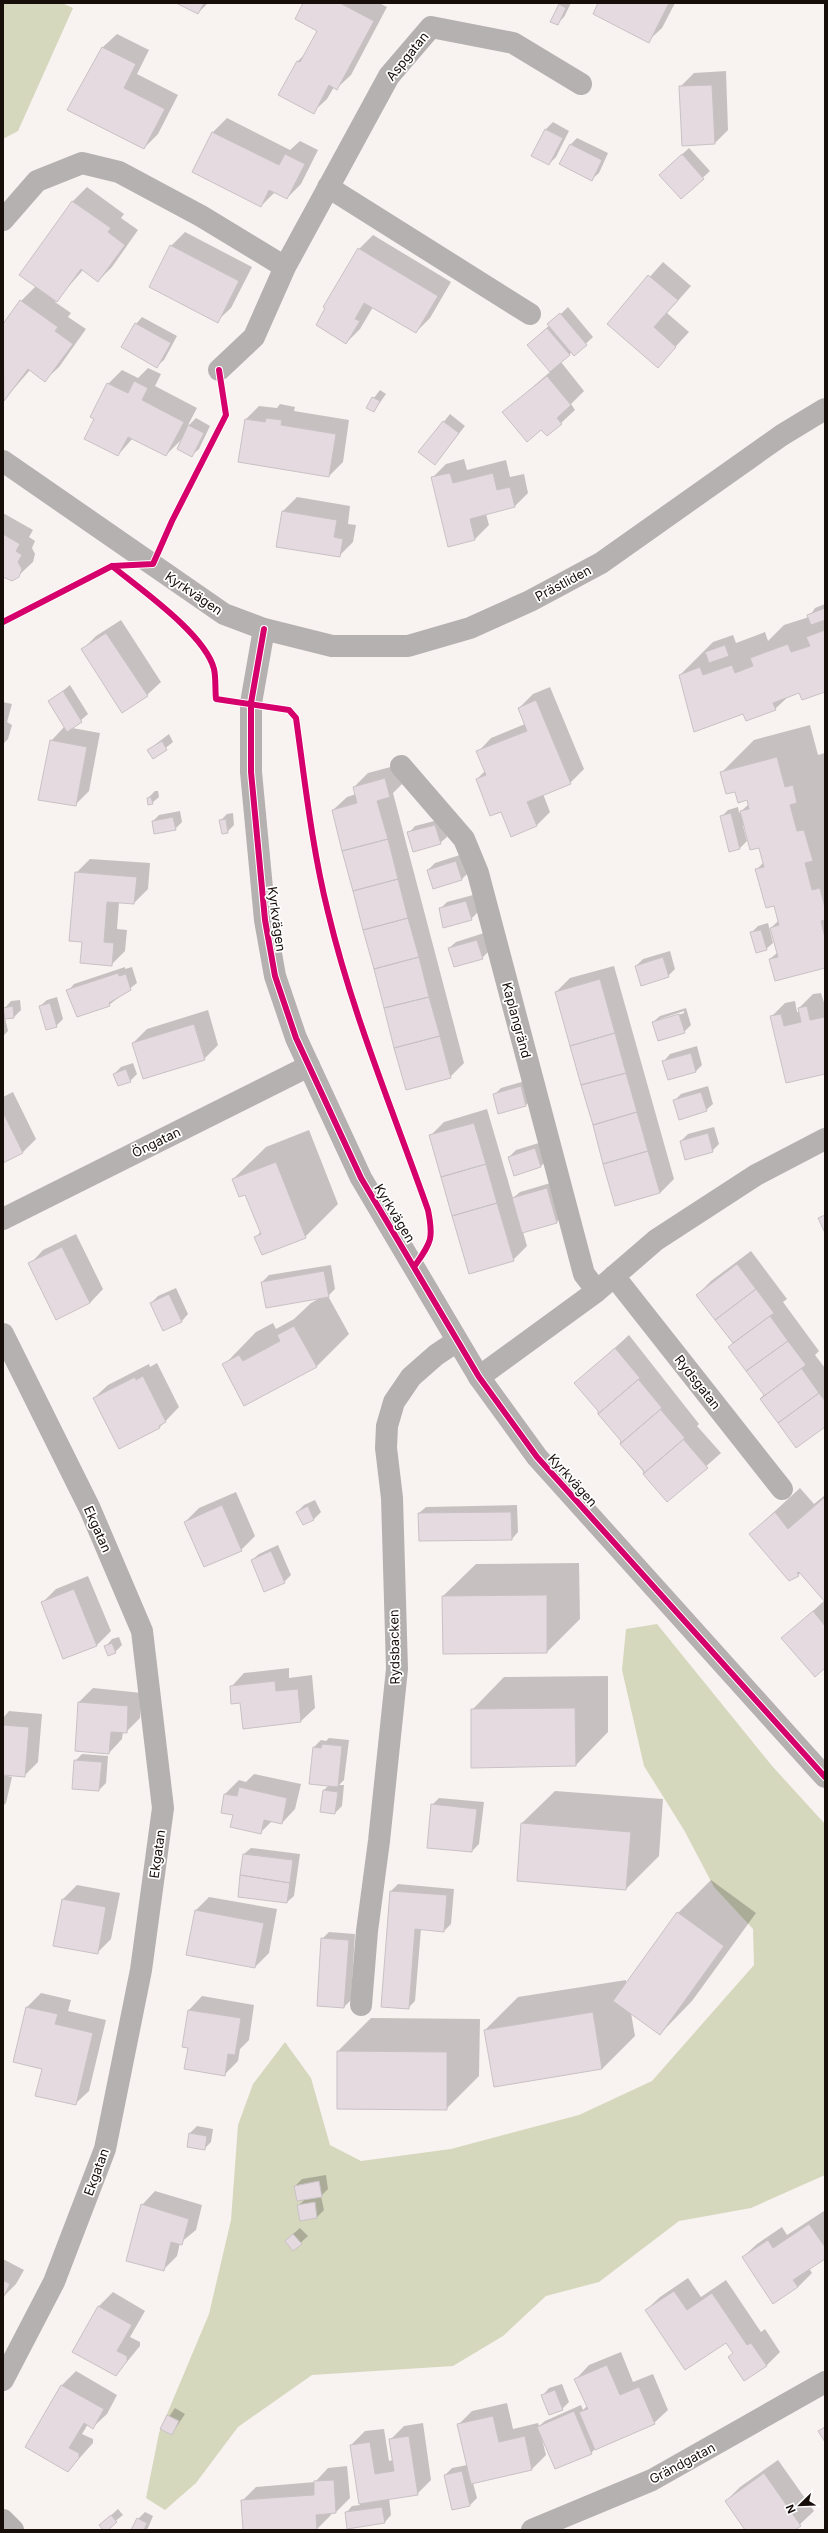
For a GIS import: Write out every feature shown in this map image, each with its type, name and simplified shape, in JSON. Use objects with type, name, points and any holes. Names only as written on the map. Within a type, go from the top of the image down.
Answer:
[{"type":"street","name":"Aspgatan","points":[[219,370],[254,337],[285,267],[389,76],[431,27],[513,43],[581,84]]},
{"type":"street","points":[[3,220],[37,181],[82,163],[119,172],[201,216],[285,267]]},
{"type":"street","points":[[328,187],[530,314]]},
{"type":"street","name":"Prästliden","points":[[264,629],[332,646],[408,646],[470,628],[530,601],[601,563],[782,436],[825,409]]},
{"type":"street","name":"Kyrkvägen","points":[[3,461],[224,614],[264,629],[251,703],[251,772],[265,920],[275,976],[296,1038],[361,1178],[479,1377],[537,1457],[825,1777]]},
{"type":"street","name":"Kaplangränd","points":[[401,766],[464,839],[478,873],[584,1274],[597,1291]]},
{"type":"street","name":"Öngatan","points":[[3,1219],[309,1066]]},
{"type":"street","points":[[479,1377],[597,1291],[656,1240],[749,1179],[825,1139]]},
{"type":"street","name":"Rydsgatan","points":[[614,1276],[782,1489]]},
{"type":"street","name":"Ekgatan","points":[[3,1334],[90,1509],[142,1631],[163,1808],[141,1970],[105,2149],[54,2282],[3,2380]]},
{"type":"street","name":"Rydsbacken","points":[[361,2005],[367,1931],[379,1841],[397,1669],[392,1498],[386,1448],[387,1426],[394,1402],[411,1377],[436,1355],[457,1341]]},
{"type":"street","name":"Grändgatan","points":[[532,2530],[652,2480],[825,2382]]},
{"type":"street","points":[[3,2520],[13,2530]]},
{"type":"green space","points":[[3,3],[62,3],[73,8],[18,131],[3,139]]},
{"type":"green space","points":[[657,1624],[773,1767],[825,1824],[825,2175],[751,2208],[679,2221],[599,2282],[546,2296],[503,2336],[453,2366],[312,2375],[238,2427],[196,2483],[165,2510],[146,2498],[159,2433],[209,2314],[231,2220],[238,2125],[253,2084],[285,2042],[311,2078],[330,2145],[361,2161],[451,2149],[579,2115],[652,2081],[754,1965],[753,1929],[714,1887],[684,1830],[644,1766],[622,1670],[626,1629]]},
{"type":"building","points":[[176,3],[204,3],[198,14]]},
{"type":"building","points":[[303,3],[340,3],[374,21],[337,90],[329,85],[314,114],[278,95],[297,61],[300,62],[317,31],[295,19]]},
{"type":"building","points":[[598,3],[669,3],[649,43],[593,14]]},
{"type":"building","points":[[559,4],[566,8],[558,25],[550,22]]},
{"type":"building","points":[[102,47],[136,64],[124,88],[165,109],[144,149],[67,110]]},
{"type":"building","points":[[712,85],[715,144],[682,146],[679,86]]},
{"type":"building","points":[[545,129],[563,138],[549,165],[531,156]]},
{"type":"building","points":[[212,132],[279,165],[285,154],[305,164],[287,199],[269,190],[261,207],[192,172]]},
{"type":"building","points":[[570,144],[602,160],[592,181],[559,164]]},
{"type":"building","points":[[682,154],[704,179],[681,199],[659,175]]},
{"type":"building","points":[[72,201],[111,228],[108,232],[125,245],[98,282],[81,269],[57,302],[19,275]]},
{"type":"building","points":[[170,245],[239,281],[218,323],[149,287]]},
{"type":"building","points":[[358,248],[438,296],[416,333],[364,303],[355,319],[360,321],[346,344],[316,325],[325,308],[323,307]]},
{"type":"building","points":[[648,275],[678,300],[654,327],[676,347],[658,368],[607,324]]},
{"type":"building","points":[[20,300],[58,327],[55,331],[73,344],[45,382],[28,369],[4,401],[3,324]]},
{"type":"building","points":[[560,313],[587,345],[574,356],[547,324]]},
{"type":"building","points":[[135,323],[171,343],[157,368],[121,347]]},
{"type":"building","points":[[547,328],[570,355],[550,372],[527,345]]},
{"type":"building","points":[[547,376],[571,405],[557,418],[562,424],[547,436],[541,430],[527,442],[502,412]]},
{"type":"building","points":[[134,381],[148,388],[142,400],[184,422],[166,456],[128,437],[118,456],[84,439],[94,419],[90,417],[107,383],[128,393]]},
{"type":"building","points":[[372,397],[380,401],[374,412],[366,408]]},
{"type":"building","points":[[266,418],[282,420],[281,425],[336,434],[329,477],[238,462],[245,419],[265,422]]},
{"type":"building","points":[[443,421],[459,433],[435,465],[418,452]]},
{"type":"building","points":[[188,425],[204,433],[192,457],[177,449]]},
{"type":"building","points":[[450,473],[453,483],[493,473],[497,490],[510,487],[515,507],[470,519],[475,540],[448,547],[431,477]]},
{"type":"building","points":[[282,511],[337,520],[334,537],[343,539],[340,557],[276,547]]},
{"type":"building","points":[[3,534],[20,544],[16,551],[22,555],[18,562],[22,569],[19,577],[12,581],[3,577]]},
{"type":"building","points":[[825,608],[825,620],[811,625],[807,615]]},
{"type":"building","points":[[825,630],[825,692],[802,700],[799,693],[773,703],[776,710],[746,721],[743,714],[694,732],[679,675],[700,667],[703,675],[732,665],[735,673],[753,666],[750,658],[788,644],[791,652],[810,646],[806,637]]},
{"type":"building","points":[[106,633],[148,696],[122,713],[81,649]]},
{"type":"building","points":[[725,645],[729,656],[709,663],[705,652]]},
{"type":"building","points":[[63,691],[82,722],[67,732],[48,701]]},
{"type":"building","points":[[536,700],[571,784],[527,802],[537,826],[511,837],[501,812],[490,816],[476,779],[486,775],[476,751],[527,731],[518,708]]},
{"type":"building","points":[[50,740],[87,747],[76,806],[38,800]]},
{"type":"building","points":[[162,741],[167,750],[153,759],[147,750]]},
{"type":"building","points":[[777,757],[785,787],[793,785],[797,803],[790,805],[797,831],[804,830],[813,861],[805,863],[812,890],[820,888],[825,908],[825,920],[821,921],[825,938],[825,968],[775,981],[769,959],[778,957],[770,928],[779,925],[774,906],[766,908],[755,869],[764,867],[759,848],[750,850],[740,811],[749,809],[747,800],[738,803],[735,792],[726,794],[720,772]]},
{"type":"building","points":[[385,778],[390,797],[377,801],[388,839],[342,851],[332,810],[357,803],[353,787]]},
{"type":"building","points":[[151,797],[153,804],[148,805],[147,798]]},
{"type":"building","points":[[731,813],[740,849],[729,852],[720,816]]},
{"type":"building","points":[[173,817],[176,830],[154,834],[152,821]]},
{"type":"building","points":[[226,819],[228,833],[222,834],[219,820]]},
{"type":"building","points":[[435,825],[441,844],[413,852],[407,832]]},
{"type":"building","points":[[388,839],[398,879],[353,891],[342,851]]},
{"type":"building","points":[[456,861],[462,880],[433,889],[427,870]]},
{"type":"building","points":[[75,872],[137,877],[134,904],[107,902],[104,942],[114,943],[112,966],[80,963],[82,942],[69,941]]},
{"type":"building","points":[[398,879],[408,918],[363,930],[353,891]]},
{"type":"building","points":[[466,901],[472,920],[443,928],[439,908]]},
{"type":"building","points":[[408,918],[419,957],[374,969],[363,930]]},
{"type":"building","points":[[761,930],[767,950],[756,953],[750,932]]},
{"type":"building","points":[[477,940],[483,959],[454,967],[448,948]]},
{"type":"building","points":[[419,957],[429,997],[384,1008],[374,969]]},
{"type":"building","points":[[663,957],[669,977],[641,986],[635,966]]},
{"type":"building","points":[[118,973],[119,976],[126,974],[131,990],[109,1003],[110,1006],[77,1017],[66,990]]},
{"type":"building","points":[[600,979],[615,1033],[570,1046],[555,992]]},
{"type":"building","points":[[429,997],[440,1036],[394,1048],[384,1008]]},
{"type":"building","points":[[50,1003],[57,1027],[46,1030],[39,1006]]},
{"type":"building","points":[[13,1006],[14,1018],[5,1019],[3,1008]]},
{"type":"building","points":[[807,1006],[810,1020],[825,1017],[825,1074],[786,1083],[770,1016],[781,1014],[784,1026],[801,1022],[798,1008]]},
{"type":"building","points":[[679,1014],[685,1033],[658,1041],[652,1022]]},
{"type":"building","points":[[194,1024],[205,1060],[143,1079],[132,1043]]},
{"type":"building","points":[[615,1033],[626,1073],[581,1085],[570,1046]]},
{"type":"building","points":[[440,1036],[451,1078],[406,1090],[394,1048]]},
{"type":"building","points":[[691,1053],[696,1072],[668,1080],[662,1061]]},
{"type":"building","points":[[126,1069],[131,1082],[118,1086],[113,1074]]},
{"type":"building","points":[[626,1073],[637,1112],[593,1125],[581,1085]]},
{"type":"building","points":[[521,1086],[526,1106],[498,1114],[493,1094]]},
{"type":"building","points":[[701,1092],[707,1111],[679,1120],[673,1100]]},
{"type":"building","points":[[3,1112],[23,1153],[3,1163]]},
{"type":"building","points":[[637,1112],[648,1151],[603,1164],[593,1125]]},
{"type":"building","points":[[474,1123],[486,1164],[441,1177],[429,1135]]},
{"type":"building","points":[[708,1133],[713,1152],[685,1160],[680,1141]]},
{"type":"building","points":[[535,1148],[541,1167],[514,1176],[508,1157]]},
{"type":"building","points":[[648,1151],[660,1193],[615,1206],[603,1164]]},
{"type":"building","points":[[276,1162],[306,1238],[262,1255],[254,1237],[261,1234],[245,1195],[239,1197],[232,1179]]},
{"type":"building","points":[[486,1164],[497,1203],[452,1216],[441,1177]]},
{"type":"building","points":[[547,1188],[557,1223],[522,1233],[512,1198]]},
{"type":"building","points":[[497,1203],[514,1261],[469,1274],[452,1216]]},
{"type":"building","points":[[825,1215],[825,1233],[818,1218]]},
{"type":"building","points":[[62,1247],[90,1303],[56,1320],[28,1263]]},
{"type":"building","points":[[737,1264],[756,1289],[715,1320],[696,1295]]},
{"type":"building","points":[[324,1271],[329,1297],[266,1308],[261,1282]]},
{"type":"building","points":[[756,1289],[774,1313],[733,1343],[715,1320]]},
{"type":"building","points":[[169,1294],[182,1322],[163,1331],[150,1303]]},
{"type":"building","points":[[770,1316],[788,1341],[746,1371],[728,1347]]},
{"type":"building","points":[[294,1326],[317,1367],[244,1406],[222,1364],[239,1355],[243,1361],[280,1341],[277,1335]]},
{"type":"building","points":[[788,1341],[806,1365],[760,1399],[764,1395],[746,1371]]},
{"type":"building","points":[[615,1348],[640,1378],[598,1414],[598,1411],[574,1383]]},
{"type":"building","points":[[806,1365],[802,1369],[819,1393],[778,1423],[760,1399]]},
{"type":"building","points":[[143,1376],[166,1422],[159,1426],[160,1428],[119,1449],[93,1398],[135,1377],[136,1380]]},
{"type":"building","points":[[640,1378],[639,1380],[662,1408],[620,1444],[621,1441],[598,1414]]},
{"type":"building","points":[[819,1393],[825,1401],[825,1427],[796,1448],[778,1423]]},
{"type":"building","points":[[662,1408],[661,1410],[685,1438],[643,1474],[644,1471],[620,1444]]},
{"type":"building","points":[[685,1438],[684,1440],[708,1468],[667,1502],[643,1474]]},
{"type":"building","points":[[825,1497],[825,1602],[799,1572],[797,1573],[799,1576],[789,1581],[749,1534],[775,1512],[788,1529]]},
{"type":"building","points":[[222,1505],[242,1551],[204,1567],[184,1522]]},
{"type":"building","points":[[308,1506],[314,1520],[303,1525],[296,1512]]},
{"type":"building","points":[[511,1512],[512,1540],[419,1541],[418,1513]]},
{"type":"building","points":[[271,1551],[285,1583],[264,1592],[251,1560]]},
{"type":"building","points":[[74,1589],[97,1646],[63,1659],[41,1602]]},
{"type":"building","points":[[547,1595],[547,1653],[443,1654],[442,1596]]},
{"type":"building","points":[[813,1611],[825,1626],[825,1668],[815,1677],[781,1638]]},
{"type":"building","points":[[112,1643],[116,1653],[108,1656],[104,1646]]},
{"type":"building","points":[[275,1681],[276,1691],[298,1689],[301,1722],[243,1729],[240,1703],[231,1704],[230,1686]]},
{"type":"building","points":[[78,1702],[128,1706],[127,1733],[111,1732],[109,1754],[75,1751]]},
{"type":"building","points":[[575,1708],[576,1766],[471,1768],[471,1709]]},
{"type":"building","points":[[3,1725],[29,1727],[25,1777],[3,1775]]},
{"type":"building","points":[[322,1744],[342,1746],[338,1787],[309,1784],[313,1747],[321,1748]]},
{"type":"building","points":[[74,1760],[102,1762],[99,1791],[72,1789]]},
{"type":"building","points":[[239,1787],[287,1798],[282,1824],[264,1820],[261,1834],[230,1827],[233,1815],[221,1813],[224,1794],[237,1796]]},
{"type":"building","points":[[323,1790],[338,1792],[335,1814],[320,1812]]},
{"type":"building","points":[[431,1804],[477,1809],[472,1852],[427,1848]]},
{"type":"building","points":[[521,1823],[631,1832],[626,1890],[517,1881]]},
{"type":"building","points":[[243,1854],[293,1860],[290,1883],[240,1875]]},
{"type":"building","points":[[240,1875],[290,1883],[287,1903],[238,1897]]},
{"type":"building","points":[[390,1891],[447,1895],[444,1932],[415,1929],[409,2009],[381,2007]]},
{"type":"building","points":[[62,1899],[106,1907],[98,1954],[53,1946]]},
{"type":"building","points":[[195,1910],[264,1923],[255,1968],[186,1955]]},
{"type":"building","points":[[677,1912],[724,1946],[660,2035],[613,2001]]},
{"type":"building","points":[[321,1938],[349,1940],[344,2008],[317,2006]]},
{"type":"building","points":[[26,2007],[58,2014],[55,2024],[93,2033],[76,2105],[35,2096],[42,2069],[13,2062]]},
{"type":"building","points":[[188,2010],[241,2018],[235,2055],[228,2054],[225,2076],[184,2069],[188,2048],[182,2047]]},
{"type":"building","points":[[593,2012],[602,2069],[494,2087],[484,2030]]},
{"type":"building","points":[[337,2051],[447,2052],[447,2110],[337,2109]]},
{"type":"building","points":[[189,2133],[207,2136],[205,2150],[187,2147]]},
{"type":"building","points":[[319,2181],[322,2197],[297,2201],[294,2186]]},
{"type":"building","points":[[315,2202],[317,2218],[300,2221],[297,2205]]},
{"type":"building","points":[[141,2204],[189,2219],[182,2245],[171,2242],[164,2271],[126,2261]]},
{"type":"building","points":[[809,2224],[825,2247],[825,2259],[793,2280],[798,2287],[773,2304],[742,2257],[768,2240],[773,2248]]},
{"type":"building","points":[[293,2234],[302,2244],[293,2251],[285,2241]]},
{"type":"building","points":[[3,2280],[10,2284],[3,2298]]},
{"type":"building","points":[[674,2291],[687,2310],[712,2293],[747,2345],[751,2343],[767,2366],[744,2381],[728,2357],[733,2353],[726,2343],[685,2370],[645,2310]]},
{"type":"building","points":[[98,2306],[132,2325],[117,2351],[127,2356],[127,2361],[116,2376],[72,2352]]},
{"type":"building","points":[[607,2365],[620,2395],[639,2387],[655,2424],[595,2450],[579,2412],[588,2409],[574,2379]]},
{"type":"building","points":[[61,2385],[104,2409],[93,2429],[84,2423],[69,2448],[79,2453],[79,2458],[68,2472],[25,2447]]},
{"type":"building","points":[[555,2390],[563,2410],[549,2415],[541,2395]]},
{"type":"building","points":[[574,2411],[592,2454],[555,2469],[537,2427]]},
{"type":"building","points":[[167,2415],[179,2421],[172,2435],[160,2429]]},
{"type":"building","points":[[493,2416],[499,2442],[525,2436],[532,2470],[471,2484],[457,2424]]},
{"type":"building","points":[[825,2427],[825,2442],[818,2431]]},
{"type":"building","points":[[409,2436],[418,2495],[359,2504],[350,2445],[370,2442],[375,2474],[394,2471],[389,2439]]},
{"type":"building","points":[[462,2471],[470,2506],[452,2510],[444,2475]]},
{"type":"building","points":[[764,2473],[801,2526],[795,2530],[745,2530],[725,2501]]},
{"type":"building","points":[[334,2480],[336,2513],[316,2515],[317,2530],[243,2530],[241,2500],[314,2495],[314,2481]]},
{"type":"building","points":[[382,2507],[385,2523],[347,2529],[345,2512]]},
{"type":"building","points":[[111,2515],[117,2522],[108,2530],[103,2530],[99,2525]]},
{"type":"building","points":[[137,2518],[147,2523],[144,2530],[131,2530]]},
{"type":"cycle path","points":[[3,622],[112,566],[153,564],[172,521],[226,415],[219,370]]},
{"type":"cycle path","points":[[112,566],[154,599],[198,641],[208,655],[214,669],[216,699],[289,710],[296,718],[309,815],[322,888],[338,950],[361,1025],[428,1210],[431,1228],[430,1240],[414,1267]]},
{"type":"cycle path","points":[[264,629],[251,703],[251,772],[265,920],[275,976],[296,1038],[361,1178],[479,1377],[537,1457],[825,1777]]}]
